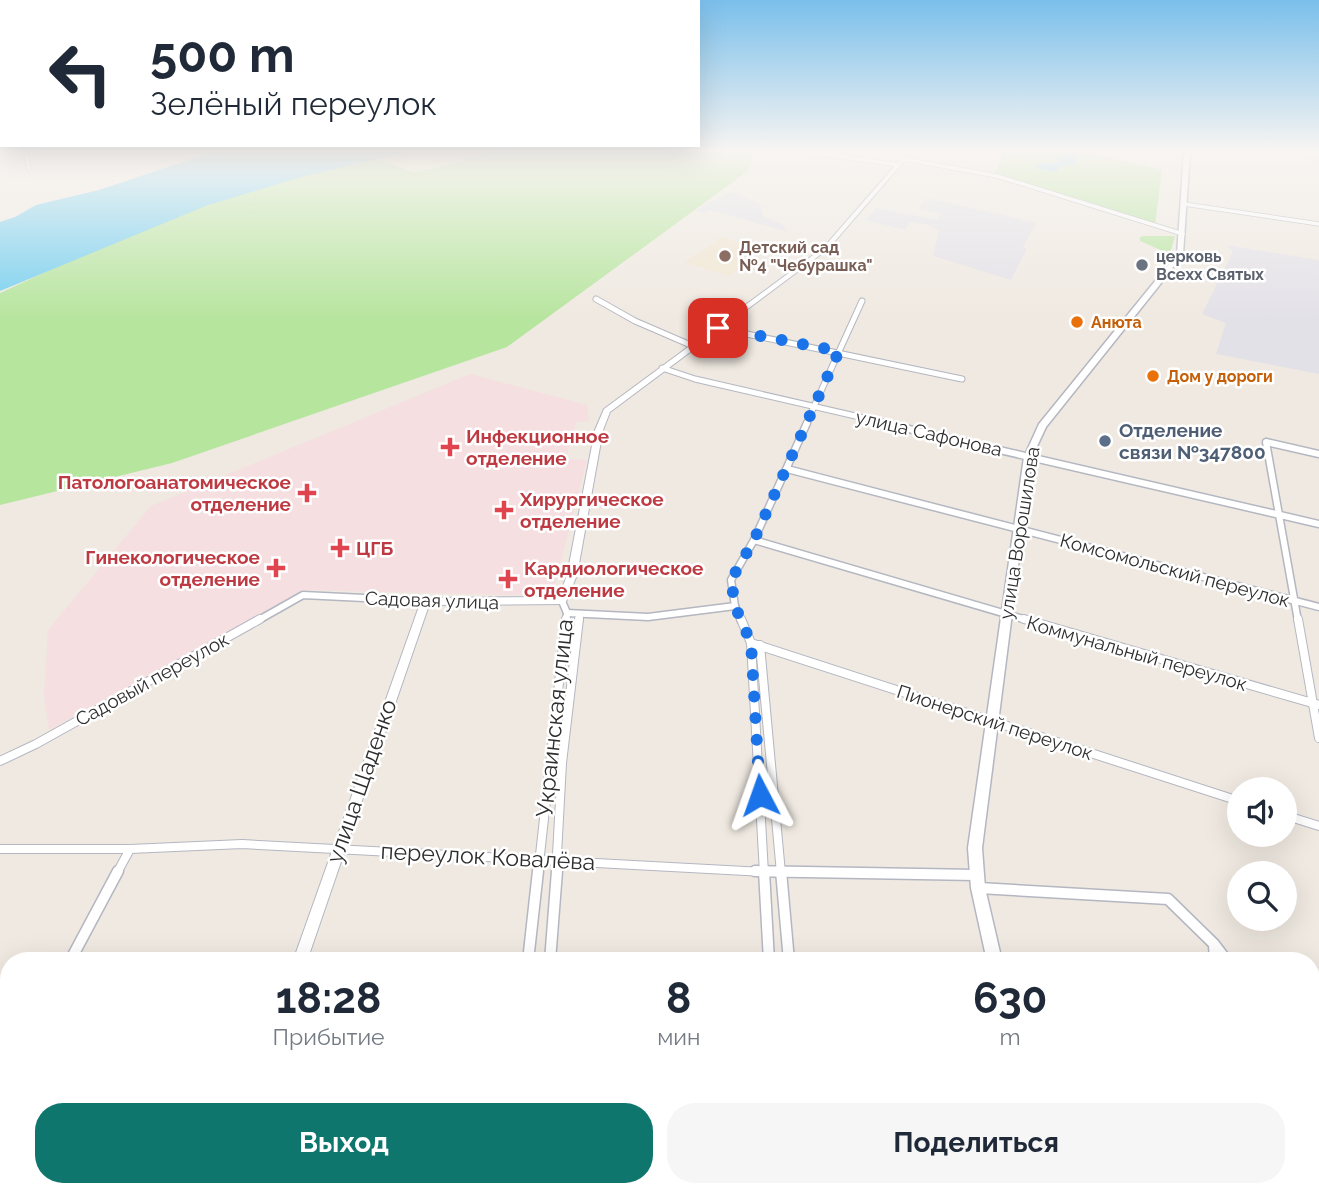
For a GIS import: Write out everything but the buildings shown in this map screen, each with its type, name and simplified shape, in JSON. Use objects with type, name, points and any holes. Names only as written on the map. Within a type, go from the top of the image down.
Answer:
[{"type":"main road","name":"улица Ворошилова","points":[[993,952],[978,888],[975,849],[1004,615],[1028,457],[1042,426],[1176,260],[1182,247],[1184,208]]},
{"type":"street","points":[[562,601],[572,575],[601,420],[616,402],[835,240],[863,208]]},
{"type":"street","points":[[1099,208],[1183,234]]},
{"type":"street","points":[[1219,208],[1319,222]]},
{"type":"street","points":[[596,299],[635,321],[693,346]]},
{"type":"street","points":[[788,952],[755,644],[735,606],[731,580],[754,540],[862,301]]},
{"type":"street","points":[[718,328],[839,351],[962,379]]},
{"type":"street","name":"улица Сафонова","points":[[662,368],[695,379],[1319,524]]},
{"type":"street","points":[[1319,454],[1266,442],[1316,705],[1319,738]]},
{"type":"street","name":"Комсомольский переулок","points":[[787,469],[1319,607]]},
{"type":"street","name":"Коммунальный переулок","points":[[754,540],[1316,705]]},
{"type":"street","name":"Садовая улица","points":[[303,595],[425,601],[562,601]]},
{"type":"street","name":"Садовый переулок","points":[[0,761],[36,744],[303,595]]},
{"type":"street","name":"улица Щаденко","points":[[303,952],[425,601]]},
{"type":"street","name":"Украинская улица","points":[[529,952],[567,613],[562,601]]},
{"type":"street","points":[[567,613],[648,617],[735,606]]},
{"type":"street","name":"Украинская улица","points":[[551,952],[562,763],[580,614]]},
{"type":"street","points":[[755,644],[769,952]]},
{"type":"street","name":"Пионерский переулок","points":[[755,644],[1227,797]]},
{"type":"street","points":[[1297,819],[1319,826]]},
{"type":"street","name":"переулок Ковалёва","points":[[0,849],[130,849],[242,844],[765,872],[781,870],[976,875]]},
{"type":"street","points":[[75,952],[130,849]]},
{"type":"street","points":[[978,888],[1168,899],[1220,952]]},
{"type":"street","points":[[1214,944],[1214,952]]},
{"type":"shaded area","points":[[700,208],[761,208],[763,216],[782,224],[788,232],[711,210],[703,213],[696,211]]},
{"type":"shaded area","points":[[876,208],[938,220],[940,213],[919,209],[970,208],[1036,223],[1023,247],[1027,249],[1011,280],[933,256],[939,231],[928,225],[910,222],[905,230],[865,220]]},
{"type":"shaded area","name":"Детский сад №4 \"Чебурашка\"","points":[[722,237],[764,250],[728,276],[684,262]]},
{"type":"shaded area","points":[[1226,245],[1319,260],[1319,374],[1216,354],[1226,323],[1202,314],[1233,251]]},
{"type":"shaded area","name":"ЦГБ","points":[[470,374],[587,405],[589,421],[576,422],[566,459],[587,460],[552,596],[306,590],[49,730],[44,696],[48,630],[151,506]]},
{"type":"green space","points":[[200,208],[698,208],[507,347],[172,463],[0,505],[0,293],[89,252]]},
{"type":"green space","points":[[1102,208],[1157,208],[1155,225]]},
{"type":"green space","points":[[1175,236],[1170,254],[1140,241],[1140,237]]},
{"type":"water","points":[[31,208],[201,208],[0,291],[0,222]]},
{"type":"place","name":"Детский сад №4 \"Чебурашка\"","points":[[725,256]]},
{"type":"place","name":"церковь Всехх Святых","points":[[1142,265]]},
{"type":"place","name":"Анюта","points":[[1077,322]]},
{"type":"place","name":"Дом у дороги","points":[[1153,376]]},
{"type":"place","name":"Отделение связи №347800","points":[[1105,441]]},
{"type":"place","name":"Инфекционное отделение","points":[[450,447]]},
{"type":"place","name":"Патологоанатомическое отделение","points":[[307,493]]},
{"type":"place","name":"Хирургическое отделение","points":[[504,510]]},
{"type":"place","name":"ЦГБ","points":[[340,548]]},
{"type":"place","name":"Гинекологическое отделение","points":[[276,568]]},
{"type":"place","name":"Кардиологическое отделение","points":[[508,579]]},
{"type":"route","points":[[718,328],[839,351],[754,540],[731,580],[735,606],[751,643],[760,795]]}]
